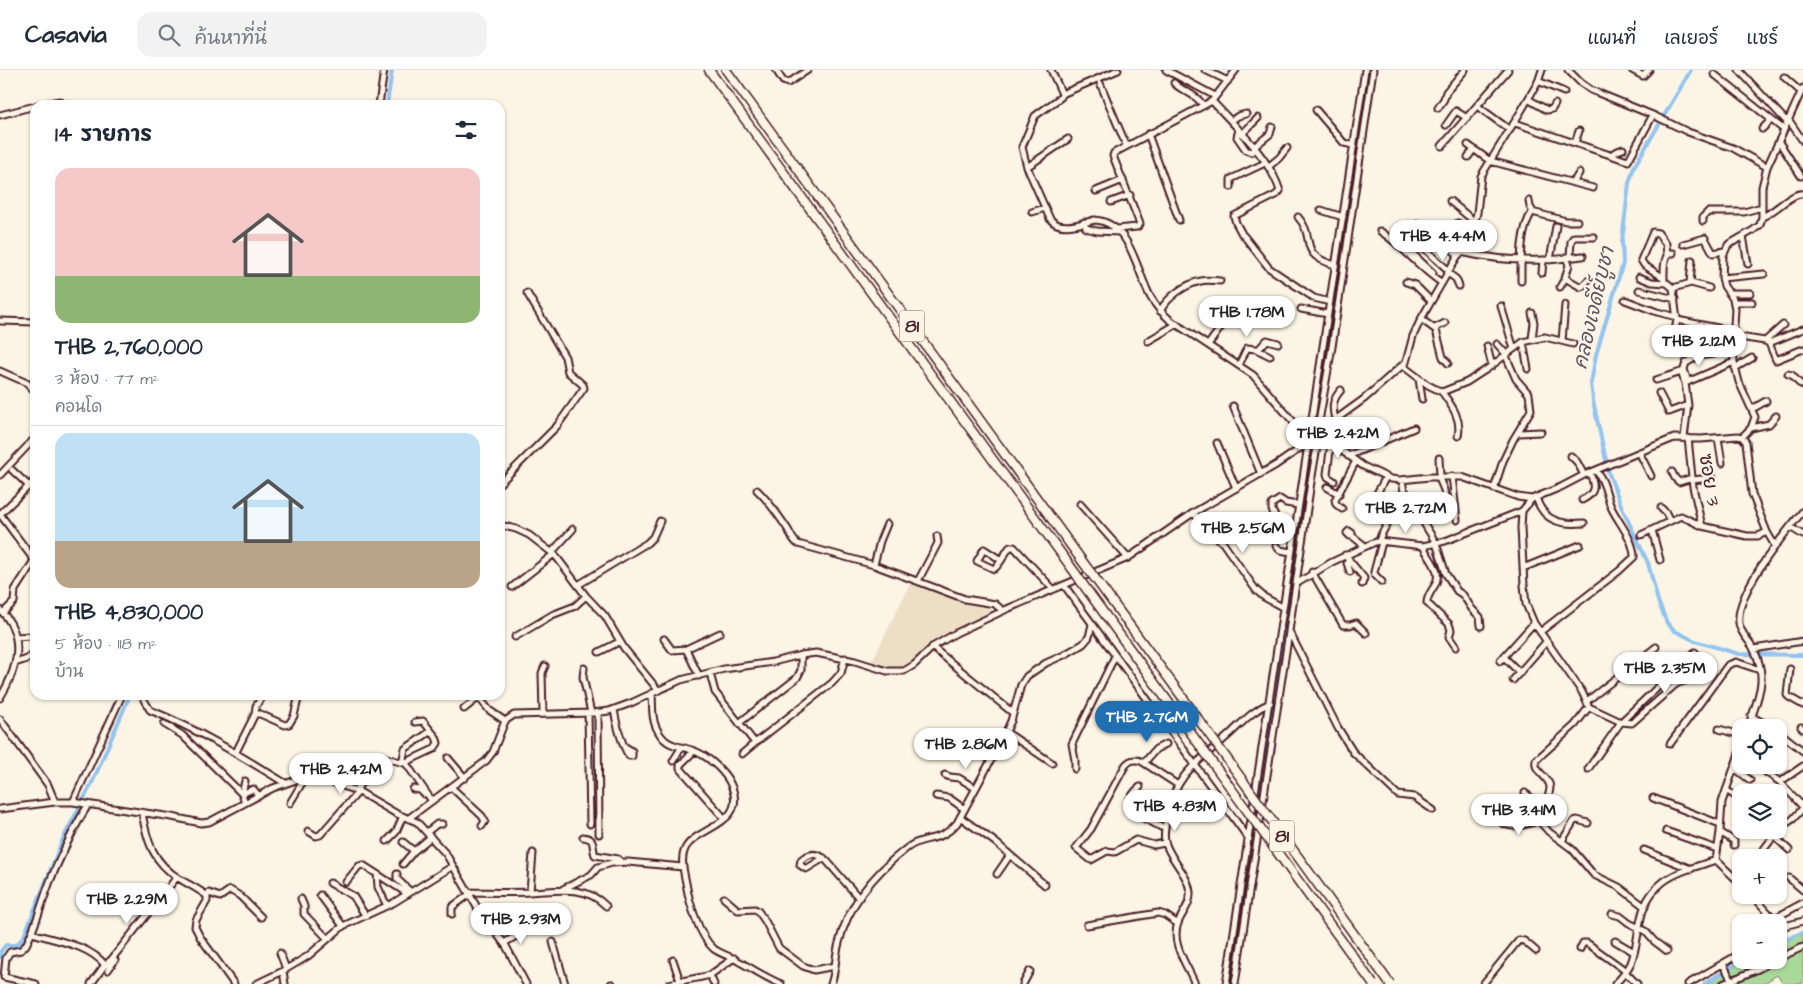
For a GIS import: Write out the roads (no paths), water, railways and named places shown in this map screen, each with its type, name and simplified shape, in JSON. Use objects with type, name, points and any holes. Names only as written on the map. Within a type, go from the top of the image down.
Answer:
[{"type":"highway","name":"81","points":[[709,70],[1373,984]]},
{"type":"highway","name":"81","points":[[726,70],[1390,984]]},
{"type":"street","points":[[380,100],[384,70]]},
{"type":"street","points":[[776,70],[783,81],[788,83],[808,70]]},
{"type":"street","points":[[1051,70],[1062,94]]},
{"type":"street","points":[[1118,70],[1062,94],[1059,100],[1035,116],[1022,147],[1027,166],[1050,220],[1056,225],[1062,226],[1100,220],[1118,230],[1131,250],[1150,296],[1160,311],[1253,375],[1296,425],[1315,433],[1356,461],[1386,477],[1402,480],[1439,476],[1462,477],[1518,497],[1534,498]]},
{"type":"street","points":[[1166,70],[1214,98],[1241,132]]},
{"type":"street","points":[[1205,70],[1228,81]]},
{"type":"street","points":[[1084,222],[1086,228],[1097,232],[1137,227],[1140,224],[1113,156],[1114,153],[1214,98],[1236,70]]},
{"type":"street","points":[[1226,984],[1270,703],[1296,584],[1315,433],[1326,314],[1330,302],[1365,70]]},
{"type":"street","points":[[1373,70],[1332,347],[1315,433],[1308,444],[1282,608],[1286,626],[1352,752],[1398,794],[1414,797],[1433,810]]},
{"type":"street","points":[[1438,108],[1446,92],[1465,70]]},
{"type":"street","points":[[1442,146],[1508,70]]},
{"type":"street","points":[[1315,433],[1364,399],[1403,366],[1409,357],[1413,336],[1430,300],[1469,239],[1475,222],[1481,176],[1515,123],[1542,70]]},
{"type":"street","points":[[1568,70],[1591,90],[1654,115],[1688,132],[1733,148],[1768,166]]},
{"type":"street","points":[[1632,70],[1643,76],[1649,70]]},
{"type":"street","points":[[1739,70],[1787,120],[1803,141]]},
{"type":"street","points":[[1714,74],[1783,129]]},
{"type":"street","points":[[1742,438],[1751,428],[1755,418],[1735,368],[1734,302],[1724,286],[1722,278],[1724,251],[1728,245],[1758,226],[1762,217],[1762,187],[1768,166],[1802,90],[1784,77]]},
{"type":"street","points":[[1538,81],[1564,92]]},
{"type":"street","points":[[1100,83],[1126,145]]},
{"type":"street","points":[[1174,83],[1178,87],[1192,93],[1203,105]]},
{"type":"street","points":[[1528,100],[1547,110],[1552,109],[1555,104]]},
{"type":"street","points":[[0,115],[30,107]]},
{"type":"street","points":[[1480,108],[1510,130]]},
{"type":"street","points":[[1316,110],[1344,143],[1354,145]]},
{"type":"street","points":[[1446,125],[1456,111],[1466,118]]},
{"type":"street","points":[[1231,121],[1238,116],[1246,114]]},
{"type":"street","points":[[1515,123],[1626,161],[1630,159],[1654,115]]},
{"type":"street","points":[[1258,118],[1237,137],[1246,150],[1251,152],[1270,134],[1272,128]]},
{"type":"street","points":[[1762,129],[1771,120]]},
{"type":"street","points":[[1575,143],[1579,130]]},
{"type":"street","points":[[1148,134],[1178,220]]},
{"type":"street","points":[[1027,166],[1068,139]]},
{"type":"street","points":[[1778,142],[1801,176]]},
{"type":"street","points":[[1468,145],[1490,161],[1593,188]]},
{"type":"street","points":[[1255,148],[1280,191],[1276,195],[1234,216],[1236,223],[1269,268],[1314,298],[1330,302]]},
{"type":"street","points":[[1231,186],[1231,179],[1279,158],[1287,148]]},
{"type":"street","points":[[1468,157],[1474,149]]},
{"type":"street","points":[[1611,156],[1618,150],[1623,149]]},
{"type":"street","points":[[1573,183],[1579,173]]},
{"type":"street","points":[[1096,191],[1123,180]]},
{"type":"street","points":[[1762,217],[1797,194],[1803,194]]},
{"type":"street","points":[[1111,202],[1130,196]]},
{"type":"street","points":[[1450,201],[1475,222]]},
{"type":"street","points":[[1521,281],[1524,233],[1532,211],[1530,206],[1532,202]]},
{"type":"street","points":[[1703,222],[1704,215],[1708,212],[1744,212],[1762,207]]},
{"type":"street","points":[[1032,212],[1045,208]]},
{"type":"street","points":[[1321,210],[1343,217]]},
{"type":"street","points":[[1532,211],[1566,221],[1578,221]]},
{"type":"street","points":[[1298,217],[1302,222],[1308,245],[1313,255],[1324,262],[1335,265]]},
{"type":"street","points":[[1445,244],[1458,223]]},
{"type":"street","points":[[1418,224],[1460,254],[1521,260],[1550,260],[1583,256]]},
{"type":"street","points":[[1550,260],[1556,226]]},
{"type":"street","points":[[1380,231],[1402,247],[1428,273],[1442,282]]},
{"type":"street","points":[[1664,281],[1667,256],[1666,244],[1658,233],[1653,232],[1641,260],[1644,265],[1664,281],[1670,284],[1673,288],[1677,318],[1674,335]]},
{"type":"street","points":[[1744,236],[1748,264]]},
{"type":"street","points":[[1560,287],[1569,265],[1568,257],[1571,241],[1574,237],[1594,237]]},
{"type":"street","points":[[1683,244],[1706,238],[1712,252],[1724,251]]},
{"type":"street","points":[[1421,240],[1425,249],[1458,281],[1459,286]]},
{"type":"street","points":[[1399,241],[1442,282]]},
{"type":"street","points":[[1667,256],[1669,253],[1673,253]]},
{"type":"street","points":[[1542,273],[1543,260]]},
{"type":"street","points":[[1690,283],[1692,260]]},
{"type":"street","points":[[1722,278],[1764,274]]},
{"type":"street","points":[[1639,277],[1652,282],[1664,281]]},
{"type":"street","points":[[1565,278],[1581,287],[1587,281]]},
{"type":"street","points":[[1160,311],[1168,299],[1194,283],[1205,280],[1220,281]]},
{"type":"street","points":[[1406,282],[1415,285],[1430,300]]},
{"type":"street","points":[[1673,288],[1690,283],[1709,288]]},
{"type":"street","points":[[1639,290],[1675,299]]},
{"type":"street","points":[[1728,293],[1750,293]]},
{"type":"street","points":[[505,478],[557,426],[584,388],[566,370],[565,358],[527,294]]},
{"type":"street","points":[[1626,300],[1656,312],[1767,342],[1803,329]]},
{"type":"street","points":[[1734,302],[1752,302]]},
{"type":"street","points":[[1562,341],[1565,305]]},
{"type":"street","points":[[1502,306],[1514,349]]},
{"type":"street","points":[[1300,309],[1326,314]]},
{"type":"street","points":[[1532,314],[1534,323],[1532,339]]},
{"type":"street","points":[[1421,319],[1438,331],[1443,357],[1448,363]]},
{"type":"street","points":[[0,321],[30,322]]},
{"type":"street","points":[[1435,328],[1445,323]]},
{"type":"street","points":[[1148,341],[1177,324]]},
{"type":"street","points":[[1690,338],[1699,336],[1701,325]]},
{"type":"street","points":[[1767,342],[1783,325]]},
{"type":"street","points":[[1208,345],[1221,328]]},
{"type":"street","points":[[1442,392],[1467,382],[1492,366],[1522,342],[1545,337],[1573,344]]},
{"type":"street","points":[[1258,350],[1267,340],[1278,343]]},
{"type":"street","points":[[1522,342],[1528,368]]},
{"type":"street","points":[[1767,342],[1777,360],[1803,349]]},
{"type":"street","points":[[1494,489],[1503,461],[1531,410],[1530,394],[1516,379],[1506,355],[1497,344]]},
{"type":"street","points":[[1487,346],[1492,366]]},
{"type":"street","points":[[1239,365],[1247,348],[1258,350],[1270,356]]},
{"type":"street","name":"ซอย 3","points":[[1702,526],[1686,438],[1688,405],[1684,369],[1686,363],[1698,356],[1714,354]]},
{"type":"street","points":[[1735,368],[1752,358]]},
{"type":"street","points":[[1656,380],[1681,372],[1686,382],[1734,362]]},
{"type":"street","points":[[1403,366],[1419,379],[1442,392],[1451,404],[1460,423],[1458,436]]},
{"type":"street","points":[[0,371],[30,386]]},
{"type":"street","points":[[1788,374],[1792,375],[1798,383],[1803,385]]},
{"type":"street","points":[[1419,379],[1422,399]]},
{"type":"street","points":[[1335,420],[1332,404],[1341,390]]},
{"type":"street","points":[[1659,393],[1669,412],[1688,405]]},
{"type":"street","points":[[1530,394],[1537,394]]},
{"type":"street","points":[[1752,409],[1766,401]]},
{"type":"street","points":[[1232,406],[1261,474]]},
{"type":"street","points":[[1751,428],[1769,424],[1776,416]]},
{"type":"street","points":[[1348,456],[1414,428]]},
{"type":"street","points":[[1518,433],[1541,432]]},
{"type":"street","points":[[1248,435],[1255,458]]},
{"type":"street","points":[[1296,584],[1312,572],[1347,557],[1365,546],[1381,542],[1423,546],[1436,543],[1522,511],[1534,498],[1674,438],[1738,436],[1746,442],[1752,494],[1767,532],[1775,546]]},
{"type":"street","points":[[1718,438],[1722,463]]},
{"type":"street","points":[[0,475],[30,443]]},
{"type":"street","points":[[1218,443],[1236,488]]},
{"type":"street","points":[[1330,443],[1327,474],[1334,481]]},
{"type":"street","points":[[460,788],[465,778],[491,756],[505,721],[517,714],[592,713],[614,710],[681,680],[801,655],[816,654],[845,658],[887,671],[899,672],[914,665],[945,638],[1053,589],[1128,558],[1193,513],[1261,474],[1308,444]]},
{"type":"street","points":[[1639,452],[1651,476]]},
{"type":"street","points":[[1571,456],[1578,462],[1584,475]]},
{"type":"street","points":[[1439,458],[1439,476],[1444,490],[1446,508]]},
{"type":"street","points":[[1342,509],[1335,502],[1356,461]]},
{"type":"street","points":[[12,470],[29,486],[0,514],[30,553]]},
{"type":"street","points":[[1582,500],[1589,496],[1592,491],[1593,472]]},
{"type":"street","points":[[1540,632],[1619,571],[1634,556],[1631,544],[1619,518],[1612,508],[1602,479],[1593,472]]},
{"type":"street","points":[[1672,472],[1679,482],[1712,478]]},
{"type":"street","points":[[1452,476],[1457,520]]},
{"type":"street","points":[[1376,495],[1386,477]]},
{"type":"street","points":[[1402,480],[1404,490],[1417,505],[1426,510]]},
{"type":"street","points":[[1327,487],[1339,494]]},
{"type":"street","points":[[757,490],[772,507],[796,544],[874,564],[966,600],[995,604],[1003,611]]},
{"type":"street","points":[[1382,582],[1374,572],[1381,542],[1380,535],[1400,502],[1404,490]]},
{"type":"street","points":[[1534,498],[1540,508],[1554,520],[1562,524],[1570,522],[1584,523]]},
{"type":"street","points":[[1278,523],[1272,510],[1273,502],[1280,499],[1286,503],[1298,505]]},
{"type":"street","points":[[1080,504],[1128,558]]},
{"type":"street","points":[[1660,508],[1670,521]]},
{"type":"street","points":[[1522,511],[1526,604],[1534,623],[1587,700],[1589,707],[1621,722],[1632,723],[1681,681],[1692,680],[1698,676]]},
{"type":"street","points":[[1750,719],[1761,689],[1760,670],[1755,651],[1739,626],[1739,613],[1753,580],[1775,546],[1803,511]]},
{"type":"street","points":[[1193,513],[1223,543],[1256,590],[1282,608]]},
{"type":"street","name":"ซอย 3","points":[[1641,535],[1682,516],[1702,526],[1754,537],[1767,532]]},
{"type":"street","points":[[1428,518],[1424,525],[1436,543],[1446,574],[1457,591],[1463,595],[1480,617],[1481,626]]},
{"type":"street","points":[[578,585],[647,543],[653,536],[660,521]]},
{"type":"street","points":[[874,564],[887,524]]},
{"type":"street","points":[[505,526],[523,531],[553,553],[586,596],[605,616],[619,642],[658,690]]},
{"type":"street","points":[[1790,527],[1803,535]]},
{"type":"street","points":[[512,587],[553,553],[572,529]]},
{"type":"street","points":[[1652,530],[1660,560]]},
{"type":"street","points":[[1351,535],[1365,546]]},
{"type":"street","points":[[918,581],[938,543],[937,536]]},
{"type":"street","points":[[1523,568],[1580,545]]},
{"type":"street","points":[[1276,546],[1280,550],[1291,552]]},
{"type":"street","points":[[1423,546],[1438,573],[1436,584],[1428,595],[1427,603],[1449,624],[1451,630],[1449,637],[1456,647]]},
{"type":"street","points":[[1001,560],[984,549],[977,561],[994,570],[1001,560],[1010,547],[1015,547],[1053,589]]},
{"type":"street","points":[[1347,557],[1350,572]]},
{"type":"street","points":[[1347,557],[1364,578],[1362,584]]},
{"type":"street","points":[[0,698],[10,682],[17,652],[16,637],[2,612],[14,602],[14,590],[30,566]]},
{"type":"street","points":[[1312,572],[1342,625],[1356,623],[1366,633]]},
{"type":"street","points":[[1066,584],[1092,624],[1249,839]]},
{"type":"street","points":[[515,638],[548,618],[575,606],[586,596]]},
{"type":"street","points":[[1520,673],[1502,659],[1534,623]]},
{"type":"street","points":[[831,984],[841,934],[850,910],[875,877],[903,851],[914,843],[946,834],[957,823],[1006,732],[1021,685],[1027,676],[1039,666],[1076,650],[1084,644],[1089,637],[1092,624]]},
{"type":"street","points":[[1235,984],[1286,626]]},
{"type":"street","points":[[664,639],[672,650],[686,649],[720,633]]},
{"type":"street","points":[[16,637],[30,636]]},
{"type":"street","points":[[1755,651],[1803,641]]},
{"type":"street","points":[[599,652],[619,642]]},
{"type":"street","points":[[1513,680],[1546,642]]},
{"type":"street","points":[[1587,700],[1656,647]]},
{"type":"street","points":[[932,648],[1013,713]]},
{"type":"street","points":[[686,649],[699,676]]},
{"type":"street","points":[[1588,769],[1621,722],[1695,652]]},
{"type":"street","points":[[739,723],[797,678],[801,670],[801,655]]},
{"type":"street","points":[[1075,768],[1072,744],[1115,656]]},
{"type":"street","points":[[15,663],[30,657]]},
{"type":"street","points":[[742,754],[832,683],[841,673],[845,658]]},
{"type":"street","points":[[1670,744],[1728,665],[1736,662],[1760,670]]},
{"type":"street","points":[[543,713],[542,673],[545,666]]},
{"type":"street","points":[[584,668],[583,675],[592,713],[599,834]]},
{"type":"street","points":[[1790,669],[1787,695],[1803,705]]},
{"type":"street","points":[[710,673],[715,692],[754,744]]},
{"type":"street","points":[[652,693],[656,729],[666,742],[704,755],[715,765],[731,786],[734,800],[730,812],[725,819],[687,845],[683,852],[683,867],[689,904],[705,937],[713,948],[734,958],[762,976],[781,984]]},
{"type":"street","points":[[1648,696],[1654,704]]},
{"type":"street","points":[[76,803],[120,700]]},
{"type":"street","points":[[144,700],[150,710],[236,752],[285,783]]},
{"type":"street","points":[[236,752],[260,700]]},
{"type":"street","points":[[255,714],[260,714],[288,725],[294,716],[298,700]]},
{"type":"street","points":[[464,709],[477,700]]},
{"type":"street","points":[[482,700],[489,710],[505,721]]},
{"type":"street","points":[[1195,984],[1178,948],[1176,933],[1189,900],[1190,890],[1166,843],[1165,827],[1171,800],[1178,785],[1193,764],[1230,734],[1252,713],[1270,703]]},
{"type":"street","points":[[1589,707],[1574,725],[1536,760],[1536,768],[1549,783],[1550,788],[1540,820],[1543,827],[1562,841],[1583,861],[1594,875],[1618,887],[1644,907]]},
{"type":"street","points":[[614,710],[624,746]]},
{"type":"street","points":[[590,824],[592,713]]},
{"type":"street","points":[[1751,716],[1756,719]]},
{"type":"street","points":[[0,719],[48,785],[55,802]]},
{"type":"street","points":[[379,756],[404,763],[436,746],[438,740],[423,721],[415,722]]},
{"type":"street","points":[[164,724],[182,735],[242,794],[245,803]]},
{"type":"street","points":[[1719,729],[1732,733]]},
{"type":"street","points":[[431,731],[405,749],[403,759],[431,801]]},
{"type":"street","points":[[1006,732],[1052,763]]},
{"type":"street","points":[[1787,738],[1803,751]]},
{"type":"street","points":[[1144,763],[1156,749],[1166,744]]},
{"type":"street","points":[[673,761],[681,748]]},
{"type":"street","points":[[694,751],[680,765],[680,768],[725,819]]},
{"type":"street","points":[[448,758],[465,778]]},
{"type":"street","points":[[1166,843],[1154,845],[1136,840],[1115,852],[1107,851],[1091,860],[1076,848],[1091,828],[1126,763],[1136,760],[1144,763],[1178,785]]},
{"type":"street","points":[[1780,782],[1803,766]]},
{"type":"street","points":[[308,831],[316,836],[320,835],[357,791],[370,771]]},
{"type":"street","points":[[1716,860],[1722,802],[1732,774]]},
{"type":"street","points":[[1742,774],[1750,780]]},
{"type":"street","points":[[1769,774],[1780,782],[1803,808],[1793,819],[1787,822]]},
{"type":"street","points":[[945,775],[959,778],[975,788]]},
{"type":"street","points":[[0,809],[55,802],[76,803],[172,817],[201,824],[285,783],[305,778],[331,780],[409,818],[429,834],[446,854],[469,893],[504,943],[526,984]]},
{"type":"street","points":[[290,803],[305,778]]},
{"type":"street","points":[[242,794],[245,782]]},
{"type":"street","points":[[452,787],[460,788]]},
{"type":"street","points":[[409,818],[452,787],[460,788],[482,816],[485,821],[482,826]]},
{"type":"street","points":[[1140,787],[1132,794],[1128,810],[1160,827],[1165,827]]},
{"type":"street","points":[[242,794],[254,789],[259,796]]},
{"type":"street","points":[[414,789],[420,790],[431,801]]},
{"type":"street","points":[[1726,790],[1732,794]]},
{"type":"street","points":[[1525,793],[1543,807]]},
{"type":"street","points":[[936,796],[949,798],[964,808]]},
{"type":"street","points":[[1653,798],[1720,824]]},
{"type":"street","points":[[36,984],[4,977],[8,953],[24,948],[32,933],[51,880],[86,805]]},
{"type":"street","points":[[142,813],[146,837],[153,853],[178,878],[206,896]]},
{"type":"street","points":[[387,841],[396,832],[403,816]]},
{"type":"street","points":[[960,817],[983,833],[1045,885]]},
{"type":"street","points":[[1501,822],[1506,825],[1520,826],[1540,820]]},
{"type":"street","points":[[1562,841],[1574,821],[1588,823]]},
{"type":"street","points":[[403,864],[437,824],[442,824]]},
{"type":"street","points":[[1666,831],[1717,849]]},
{"type":"street","points":[[1720,832],[1734,841],[1734,845]]},
{"type":"street","points":[[583,837],[589,838],[592,841],[595,855],[618,858],[621,862]]},
{"type":"street","points":[[1777,839],[1789,850]]},
{"type":"street","points":[[403,842],[414,851]]},
{"type":"street","points":[[1644,850],[1691,869]]},
{"type":"street","points":[[530,892],[533,853]]},
{"type":"street","points":[[997,874],[1010,855]]},
{"type":"street","points":[[824,858],[859,898]]},
{"type":"street","points":[[1615,984],[1631,963],[1644,907],[1653,892],[1663,882],[1716,860]]},
{"type":"street","points":[[1716,860],[1732,874]]},
{"type":"street","points":[[563,889],[591,875],[598,866],[621,862],[683,867]]},
{"type":"street","points":[[346,882],[361,865],[409,893]]},
{"type":"street","points":[[256,984],[308,956],[342,926],[387,906],[453,866]]},
{"type":"street","points":[[377,874],[378,888],[387,906]]},
{"type":"street","points":[[397,874],[397,879],[409,893]]},
{"type":"street","points":[[91,984],[178,878]]},
{"type":"street","points":[[1789,878],[1803,890]]},
{"type":"street","points":[[330,883],[353,896],[365,915]]},
{"type":"street","points":[[452,914],[452,907],[469,893],[530,892],[563,889],[596,897],[606,906]]},
{"type":"street","points":[[206,896],[209,893],[220,897],[230,890],[240,896],[261,917]]},
{"type":"street","points":[[320,895],[342,926]]},
{"type":"street","points":[[206,896],[207,901],[196,920],[195,927],[200,937],[234,984]]},
{"type":"street","points":[[724,898],[738,910],[754,909],[758,911],[779,948],[803,966],[814,970],[835,966]]},
{"type":"street","points":[[301,899],[304,906],[304,914],[328,939]]},
{"type":"street","points":[[1787,916],[1803,903]]},
{"type":"street","points":[[1760,904],[1769,914]]},
{"type":"street","points":[[1087,925],[1158,913],[1165,915],[1178,924]]},
{"type":"street","points":[[1612,914],[1620,916],[1645,931],[1654,941],[1667,950]]},
{"type":"street","points":[[488,922],[503,915]]},
{"type":"street","points":[[1787,923],[1803,921]]},
{"type":"street","points":[[504,943],[528,929]]},
{"type":"street","points":[[32,933],[79,947],[97,957],[106,967]]},
{"type":"street","points":[[1483,984],[1519,940],[1524,941],[1536,951]]},
{"type":"street","points":[[1614,941],[1634,952]]},
{"type":"street","points":[[553,942],[566,984]]},
{"type":"street","points":[[1580,949],[1583,943],[1587,943],[1626,972],[1637,984]]},
{"type":"street","points":[[1787,955],[1803,948]]},
{"type":"street","points":[[280,953],[285,984]]},
{"type":"street","points":[[669,984],[710,975],[734,958]]},
{"type":"street","points":[[1688,984],[1732,959]]},
{"type":"street","points":[[673,960],[681,982]]},
{"type":"street","points":[[1724,965],[1730,977]]},
{"type":"street","points":[[1723,984],[1730,977],[1758,969]]},
{"type":"street","points":[[1023,984],[1030,971]]},
{"type":"street","points":[[710,975],[714,984]]},
{"type":"street","points":[[702,977],[702,984]]},
{"type":"waterway","points":[[388,100],[392,70]]},
{"type":"waterway","name":"คลองเจดีย์บูชา","points":[[1691,70],[1634,167],[1629,183],[1622,241],[1623,263],[1596,355],[1591,383],[1593,401],[1609,474],[1623,510],[1648,563],[1658,601],[1667,623],[1675,631],[1695,641],[1739,654],[1803,655]]},
{"type":"waterway","points":[[1314,429],[1338,292]]},
{"type":"waterway","points":[[1230,984],[1313,438]]},
{"type":"waterway","points":[[0,957],[1,951],[6,945],[17,945],[24,936],[63,839],[93,781],[128,700]]},
{"type":"waterway","name":"คลองเจดีย์บูชา","points":[[1787,939],[1803,932]]},
{"type":"waterway","name":"คลองเจดีย์บูชา","points":[[1704,984],[1732,967]]}]
